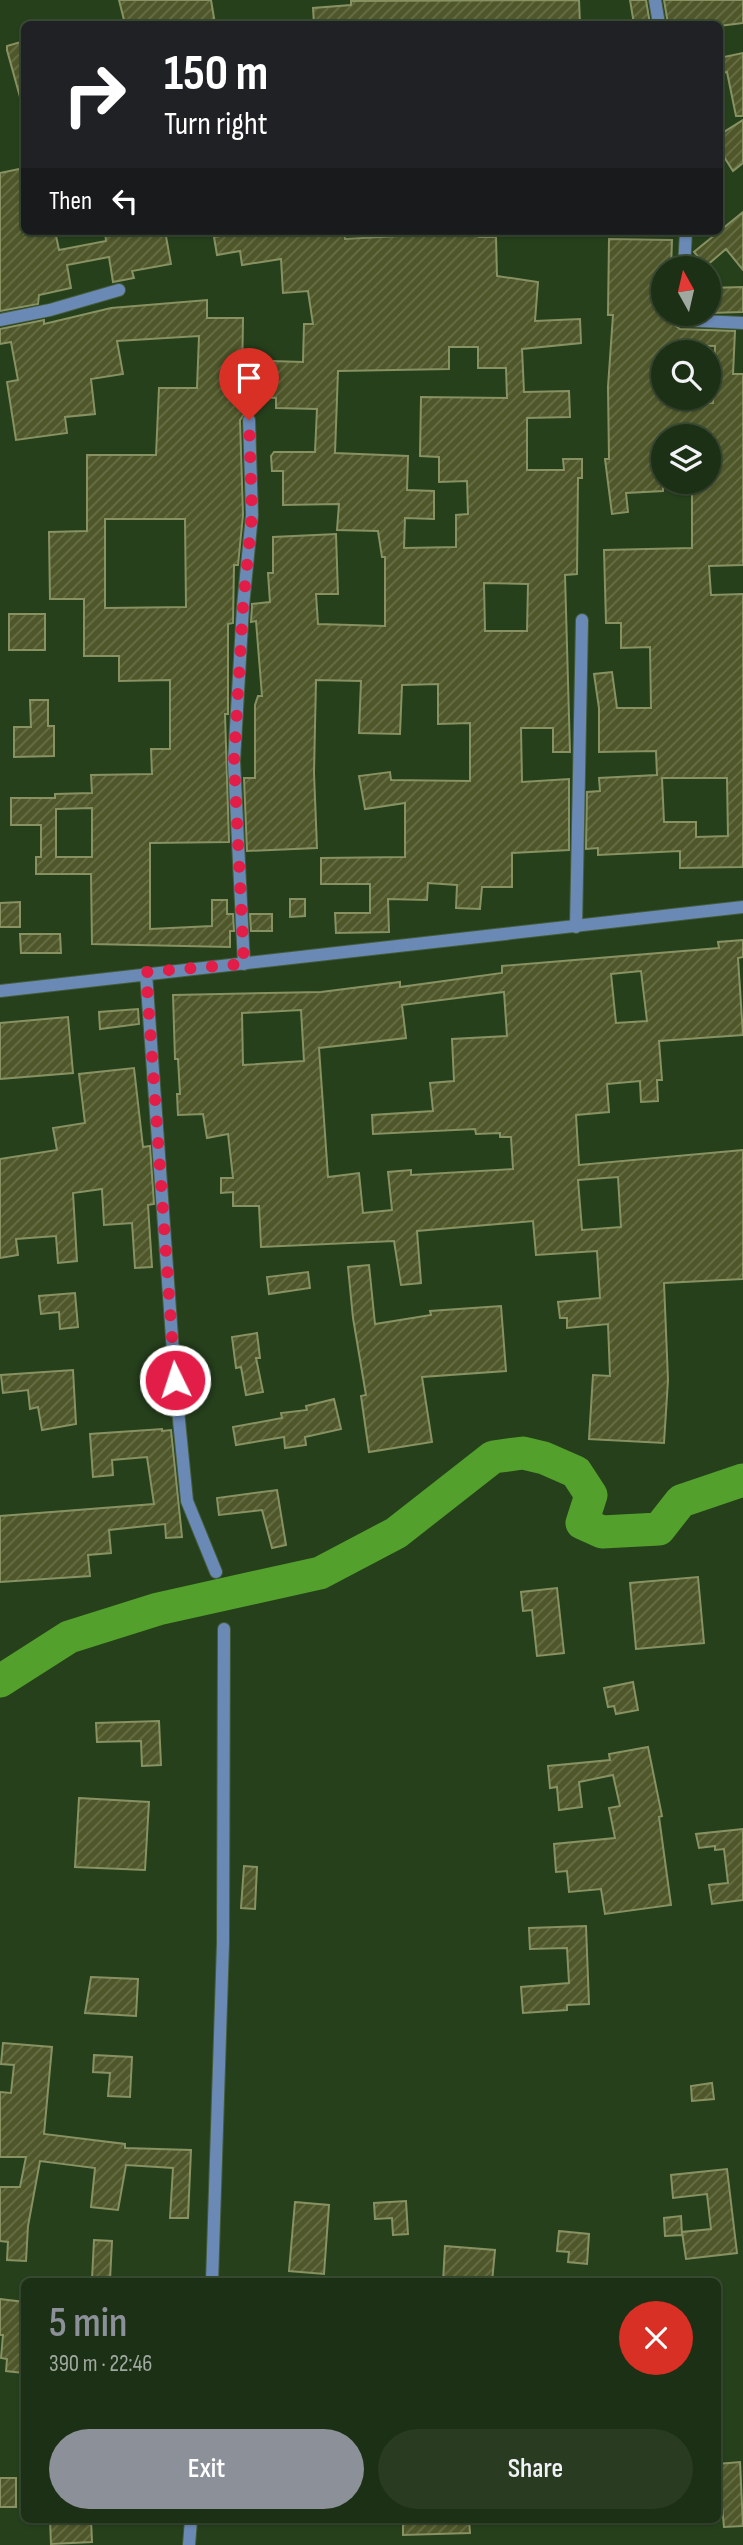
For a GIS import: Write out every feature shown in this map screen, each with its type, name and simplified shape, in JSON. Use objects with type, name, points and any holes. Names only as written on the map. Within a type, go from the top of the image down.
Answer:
[{"type":"street","points":[[655,0],[658,21]]},
{"type":"street","points":[[685,256],[686,235]]},
{"type":"street","points":[[0,320],[50,310],[119,290]]},
{"type":"street","points":[[721,322],[743,323]]},
{"type":"street","points":[[244,964],[234,761],[243,606],[252,514],[249,420]]},
{"type":"street","points":[[576,927],[582,620]]},
{"type":"street","points":[[0,991],[146,972],[244,964],[743,907]]},
{"type":"street","points":[[146,972],[175,1380],[187,1501],[216,1572]]},
{"type":"street","points":[[212,2278],[223,1955],[224,1629]]},
{"type":"street","points":[[189,2545],[191,2523]]},
{"type":"building","points":[[119,0],[211,0],[214,21],[124,21]]},
{"type":"building","points":[[579,0],[580,21],[314,21],[313,8],[351,5],[351,1]]},
{"type":"building","points":[[630,0],[646,0],[650,21],[634,21]]},
{"type":"building","points":[[664,0],[743,0],[743,23],[723,26],[723,21],[668,21]]},
{"type":"building","points":[[21,42],[21,97],[7,50],[7,46]]},
{"type":"building","points":[[743,53],[743,116],[736,116],[727,72],[723,73],[723,57]]},
{"type":"building","points":[[743,120],[743,163],[733,171],[723,155],[723,132]]},
{"type":"building","points":[[21,169],[21,235],[56,235],[59,250],[106,241],[105,235],[166,235],[171,264],[132,271],[134,278],[113,282],[109,257],[67,265],[71,288],[39,295],[38,304],[0,311],[0,173]]},
{"type":"building","points":[[743,212],[743,270],[726,249],[718,256],[697,256],[694,252],[715,235],[723,235],[723,228]]},
{"type":"building","points":[[214,237],[496,237],[497,276],[538,282],[535,321],[580,319],[581,343],[522,349],[524,392],[569,391],[570,417],[527,418],[527,470],[564,470],[563,459],[582,459],[582,478],[578,478],[577,574],[565,575],[570,752],[553,752],[553,728],[521,728],[522,782],[569,779],[569,850],[512,853],[512,887],[482,887],[480,909],[456,908],[457,885],[428,883],[427,900],[388,899],[389,932],[336,933],[335,913],[370,913],[370,884],[321,884],[321,858],[405,857],[405,803],[365,809],[359,776],[390,772],[391,780],[470,781],[470,723],[438,724],[438,684],[402,685],[400,734],[359,733],[361,681],[316,680],[314,773],[317,848],[247,851],[244,778],[255,778],[255,705],[258,696],[262,696],[256,621],[251,622],[252,604],[270,602],[268,573],[273,573],[273,537],[336,534],[338,594],[316,594],[318,624],[385,626],[385,557],[382,557],[378,531],[337,530],[339,504],[283,505],[283,471],[272,471],[271,456],[274,452],[315,452],[317,409],[276,408],[276,398],[246,396],[246,412],[240,420],[243,515],[238,565],[234,565],[233,623],[228,624],[228,714],[225,714],[229,842],[150,843],[150,929],[212,926],[212,900],[227,900],[227,914],[233,914],[234,931],[230,931],[230,947],[92,944],[91,874],[36,874],[36,857],[41,857],[41,825],[11,825],[11,798],[55,798],[55,794],[92,793],[91,775],[152,774],[151,749],[170,749],[170,680],[119,681],[119,656],[84,656],[84,599],[50,599],[49,532],[87,531],[87,455],[156,455],[159,388],[197,388],[199,336],[117,341],[123,374],[91,379],[95,414],[65,417],[67,433],[16,440],[7,382],[18,380],[11,342],[0,344],[0,329],[44,320],[44,324],[111,308],[207,300],[207,318],[243,318],[242,382],[272,382],[272,361],[303,362],[304,324],[313,324],[308,291],[283,293],[281,259],[242,265],[240,251],[217,255]],"holes":[[[449,347],[478,347],[478,368],[506,368],[507,398],[421,397],[420,456],[439,457],[439,482],[467,481],[468,514],[456,515],[456,547],[404,548],[405,518],[434,519],[434,491],[407,490],[408,456],[335,453],[338,371],[449,369]],[[105,519],[185,519],[186,607],[105,608]],[[484,583],[528,584],[527,631],[485,631]],[[92,808],[92,857],[56,857],[56,809]]]},
{"type":"building","points":[[609,239],[672,240],[671,256],[651,256],[651,326],[735,331],[733,374],[743,374],[743,565],[709,566],[711,595],[743,594],[743,867],[680,868],[680,851],[598,855],[598,848],[586,849],[587,792],[600,791],[599,778],[657,775],[656,751],[599,752],[599,708],[594,674],[612,672],[617,708],[651,708],[650,647],[621,648],[621,623],[606,623],[604,550],[692,548],[692,494],[721,494],[721,424],[651,424],[651,492],[626,493],[628,512],[612,514],[605,459],[609,459],[608,387],[613,315],[608,315]],"holes":[[[662,778],[727,778],[728,836],[696,837],[696,822],[664,822]]]},
{"type":"building","points":[[743,287],[743,312],[721,313],[721,288]]},
{"type":"building","points":[[9,614],[45,614],[45,650],[9,650]]},
{"type":"building","points":[[30,700],[48,700],[48,726],[54,726],[54,756],[14,757],[14,727],[31,727]]},
{"type":"building","points":[[290,899],[305,899],[305,916],[290,917]]},
{"type":"building","points":[[20,902],[20,927],[0,927],[0,903]]},
{"type":"building","points":[[250,914],[272,914],[272,931],[251,931]]},
{"type":"building","points":[[20,934],[60,934],[61,953],[21,953]]},
{"type":"building","points":[[743,940],[743,957],[738,958],[743,1035],[659,1041],[662,1080],[657,1080],[658,1101],[641,1102],[640,1081],[607,1084],[609,1112],[576,1115],[579,1165],[743,1150],[743,1279],[664,1283],[668,1380],[664,1443],[589,1439],[593,1375],[610,1376],[608,1324],[567,1328],[567,1318],[560,1318],[558,1302],[600,1298],[597,1251],[536,1255],[533,1221],[417,1231],[421,1283],[401,1285],[394,1241],[261,1247],[259,1206],[233,1206],[233,1192],[221,1193],[221,1178],[233,1178],[228,1134],[207,1138],[203,1114],[178,1115],[177,1094],[180,1094],[178,1059],[175,1059],[173,995],[321,992],[400,982],[400,987],[502,973],[502,966],[719,948],[718,942]],"holes":[[[641,971],[647,1021],[616,1023],[611,974]],[[504,992],[507,1036],[452,1039],[454,1081],[430,1083],[433,1111],[372,1115],[373,1134],[475,1129],[476,1134],[500,1133],[500,1137],[511,1137],[513,1169],[411,1175],[411,1170],[388,1172],[392,1210],[363,1213],[359,1173],[328,1177],[319,1048],[406,1038],[402,1005]],[[301,1010],[304,1061],[243,1065],[242,1013]],[[618,1177],[621,1227],[582,1230],[578,1180]]]},
{"type":"building","points":[[138,1009],[139,1024],[100,1029],[99,1012]]},
{"type":"building","points":[[68,1017],[73,1073],[0,1079],[0,1023]]},
{"type":"building","points":[[134,1068],[143,1147],[150,1146],[154,1204],[148,1205],[152,1267],[135,1268],[132,1223],[104,1225],[102,1189],[73,1193],[77,1261],[58,1263],[56,1236],[16,1239],[18,1255],[0,1258],[0,1159],[57,1150],[53,1128],[85,1123],[79,1074]]},
{"type":"building","points":[[369,1265],[375,1324],[431,1315],[430,1311],[501,1306],[506,1371],[422,1377],[432,1442],[369,1452],[361,1396],[366,1395],[353,1318],[348,1267]]},
{"type":"building","points":[[308,1272],[310,1288],[269,1294],[267,1277]]},
{"type":"building","points":[[75,1293],[78,1327],[60,1329],[59,1312],[41,1314],[39,1296]]},
{"type":"building","points":[[257,1333],[260,1358],[256,1358],[263,1392],[246,1395],[241,1367],[236,1368],[232,1337]]},
{"type":"building","points":[[73,1370],[76,1424],[42,1430],[38,1407],[30,1409],[28,1390],[3,1393],[1,1375]]},
{"type":"building","points":[[334,1399],[341,1429],[305,1437],[306,1445],[285,1448],[284,1437],[236,1445],[233,1427],[282,1418],[281,1413],[307,1410],[306,1406]]},
{"type":"building","points":[[171,1430],[182,1537],[166,1538],[165,1524],[109,1530],[111,1553],[88,1555],[90,1576],[0,1582],[0,1516],[154,1504],[147,1457],[112,1460],[113,1475],[93,1477],[90,1434]]},
{"type":"building","points":[[277,1490],[286,1545],[272,1548],[262,1510],[219,1515],[217,1498]]},
{"type":"building","points":[[698,1577],[704,1643],[636,1649],[630,1583]]},
{"type":"building","points":[[557,1588],[564,1653],[537,1656],[532,1610],[523,1611],[521,1592]]},
{"type":"building","points":[[633,1682],[638,1710],[616,1714],[614,1706],[608,1707],[604,1688]]},
{"type":"building","points":[[159,1721],[161,1765],[142,1766],[141,1741],[97,1742],[96,1723]]},
{"type":"building","points":[[648,1747],[662,1816],[659,1817],[671,1905],[605,1914],[601,1889],[569,1892],[567,1871],[556,1872],[554,1844],[615,1838],[609,1808],[620,1806],[613,1775],[579,1782],[582,1807],[559,1810],[557,1787],[550,1788],[548,1766],[610,1760],[609,1754]]},
{"type":"building","points":[[79,1798],[149,1802],[145,1870],[75,1867]]},
{"type":"building","points":[[743,1829],[743,1900],[712,1904],[709,1885],[728,1883],[724,1849],[715,1850],[715,1846],[699,1848],[696,1834]]},
{"type":"building","points":[[244,1866],[257,1867],[255,1909],[241,1908]]},
{"type":"building","points":[[586,1926],[589,2004],[567,2005],[567,2010],[523,2013],[521,1987],[569,1983],[567,1948],[530,1949],[529,1928]]},
{"type":"building","points":[[91,1977],[138,1979],[136,2016],[85,2013]]},
{"type":"building","points":[[3,2043],[52,2047],[44,2134],[125,2144],[125,2148],[191,2150],[188,2218],[170,2218],[173,2168],[126,2165],[118,2210],[91,2207],[95,2168],[40,2161],[28,2226],[26,2261],[7,2260],[8,2242],[0,2241],[0,2187],[20,2187],[26,2157],[0,2157],[0,2092],[11,2093],[14,2065],[1,2064]]},
{"type":"building","points":[[94,2055],[132,2057],[130,2097],[108,2096],[110,2073],[93,2072]]},
{"type":"building","points":[[712,2083],[714,2099],[692,2101],[691,2086]]},
{"type":"building","points":[[727,2169],[737,2253],[686,2259],[682,2232],[711,2229],[707,2194],[673,2198],[671,2175]]},
{"type":"building","points":[[406,2201],[408,2234],[393,2235],[392,2218],[375,2219],[374,2203]]},
{"type":"building","points":[[295,2202],[329,2205],[324,2274],[289,2271]]},
{"type":"building","points":[[681,2216],[682,2235],[665,2236],[664,2218]]},
{"type":"building","points":[[559,2231],[589,2234],[587,2264],[568,2262],[569,2252],[557,2251]]},
{"type":"building","points":[[94,2240],[112,2241],[110,2278],[92,2278]]},
{"type":"building","points":[[445,2246],[495,2250],[492,2278],[443,2278]]},
{"type":"building","points":[[0,2299],[21,2302],[21,2373],[6,2371],[7,2359],[1,2358],[3,2335],[0,2335]]},
{"type":"building","points":[[740,2462],[743,2526],[724,2527],[721,2464]]},
{"type":"building","points":[[0,2478],[16,2478],[16,2507],[0,2507]]},
{"type":"building","points":[[50,2523],[91,2523],[92,2542],[51,2544]]},
{"type":"building","points":[[403,2523],[469,2523],[470,2533],[403,2535]]},
{"type":"waterway","points":[[0,1681],[69,1637],[158,1609],[320,1573],[396,1533],[493,1457],[523,1453],[544,1458],[576,1472],[591,1495],[582,1523],[602,1532],[659,1529],[681,1501],[743,1480]]},
{"type":"route","points":[[175,1380],[146,972],[244,964],[234,761],[243,606],[252,514],[249,420]]}]
